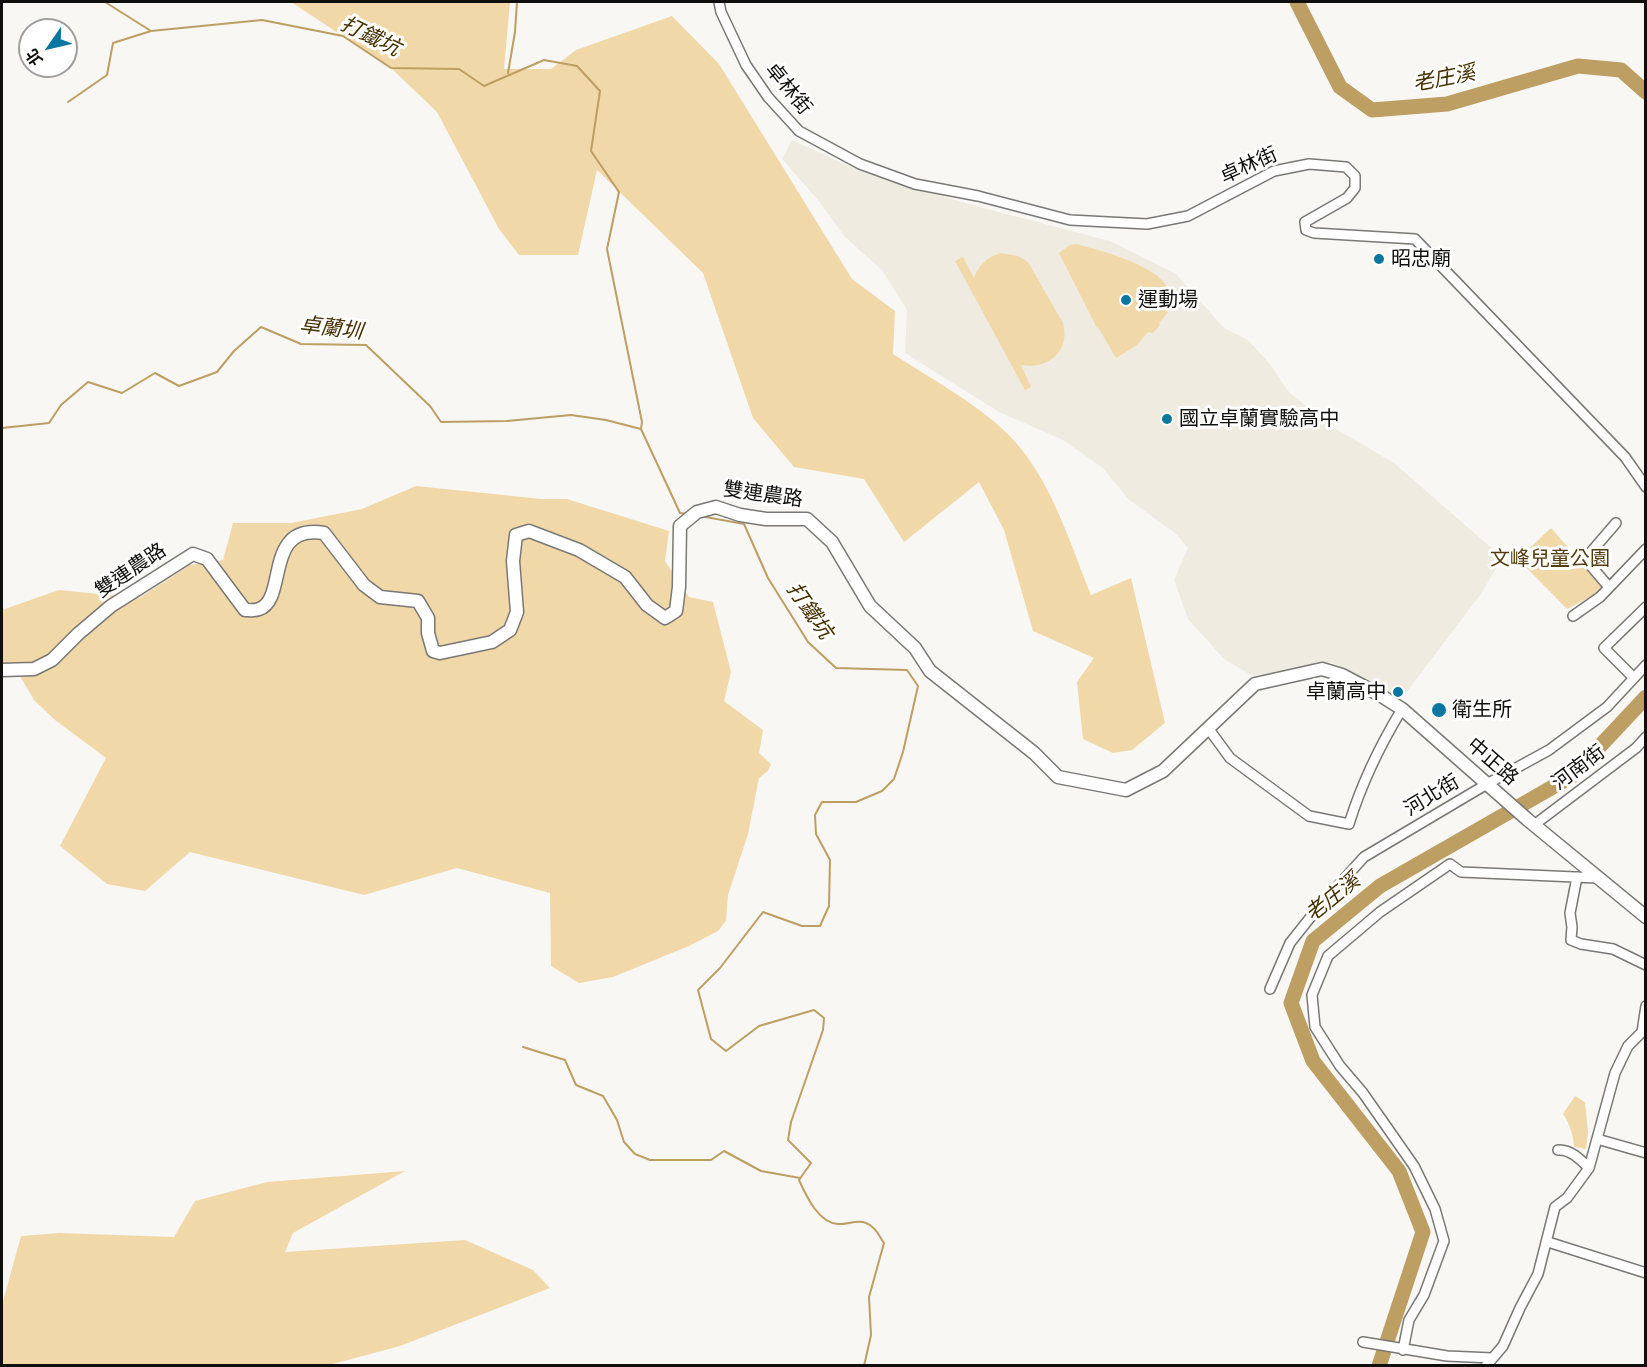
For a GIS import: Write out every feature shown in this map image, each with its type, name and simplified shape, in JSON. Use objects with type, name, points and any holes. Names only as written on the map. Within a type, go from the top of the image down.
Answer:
[{"type":"street","name":"卓林街","points":[[719,2],[721,12],[746,65],[768,97],[800,131],[860,164],[915,184],[978,196],[1070,220],[1147,224],[1188,216],[1274,171],[1309,164],[1346,166],[1355,176],[1355,188],[1347,198],[1305,222],[1306,230],[1314,233],[1415,239],[1625,457],[1646,487]]},
{"type":"street","name":"雙連農路","points":[[2,670],[34,669],[52,660],[111,606],[193,554],[207,559],[244,610],[260,609],[268,602],[284,550],[298,534],[310,530],[324,532],[364,585],[380,597],[418,601],[428,618],[428,633],[433,651],[440,653],[492,642],[510,630],[518,612],[513,561],[516,535],[530,531],[579,550],[626,576],[647,605],[665,618],[676,611],[679,587],[680,526],[697,512],[716,507],[740,515],[766,519],[807,519],[832,542],[870,606],[915,648],[930,671],[1034,753],[1058,777],[1126,790],[1163,771],[1208,728]]},
{"type":"street","points":[[1609,587],[1585,559],[1616,523]]},
{"type":"street","points":[[1573,616],[1600,597],[1646,549]]},
{"type":"street","points":[[1634,678],[1604,648],[1646,607]]},
{"type":"street","name":"河北街","points":[[1270,989],[1290,943],[1364,857],[1549,750],[1607,707],[1646,665]]},
{"type":"street","name":"中正路","points":[[1208,728],[1255,684],[1322,669],[1342,675],[1402,709],[1531,823],[1646,917]]},
{"type":"street","points":[[1208,728],[1230,758],[1310,816],[1349,824],[1378,748],[1402,709]]},
{"type":"street","name":"河南街","points":[[1531,823],[1636,748],[1646,737]]},
{"type":"street","points":[[1403,1350],[1409,1320],[1424,1295],[1444,1240],[1435,1209],[1414,1166],[1363,1093],[1340,1066],[1315,1027],[1312,995],[1328,956],[1380,912],[1450,864],[1461,872],[1598,878]]},
{"type":"street","points":[[1577,877],[1569,913],[1572,927],[1571,940],[1581,944],[1613,949],[1646,964]]},
{"type":"street","points":[[1364,1342],[1489,1362],[1503,1346],[1538,1274],[1548,1242],[1555,1207],[1567,1198],[1589,1168],[1615,1073],[1628,1046],[1642,1032],[1646,1006]]},
{"type":"street","points":[[1597,1138],[1646,1153]]},
{"type":"street","points":[[1558,1150],[1562,1149],[1579,1158],[1589,1168]]},
{"type":"street","points":[[1548,1242],[1646,1273]]},
{"type":"shaded area","name":"國立卓蘭實驗高中","points":[[792,140],[864,173],[972,205],[1110,241],[1176,274],[1224,328],[1248,340],[1270,364],[1289,392],[1329,425],[1394,463],[1496,552],[1496,569],[1480,595],[1399,702],[1332,662],[1253,676],[1225,660],[1188,619],[1174,580],[1188,548],[1175,533],[1128,499],[1103,468],[1063,440],[999,412],[905,353],[907,310],[882,270],[845,237],[818,200],[782,159]]},
{"type":"green space","points":[[291,2],[510,2],[504,69],[551,69],[576,50],[672,16],[719,64],[852,279],[895,311],[893,354],[979,410],[995,422],[1022,450],[1034,466],[1053,501],[1091,595],[1131,578],[1165,723],[1132,750],[1113,753],[1083,739],[1077,682],[1094,658],[1033,631],[1004,530],[979,482],[904,542],[864,479],[794,467],[753,418],[703,273],[597,170],[578,255],[519,255],[499,229],[437,112],[391,68]]},
{"type":"green space","name":"運動場","points":[[1077,244],[1139,265],[1160,279],[1168,289],[1170,310],[1159,323],[1160,325],[1153,333],[1148,332],[1137,345],[1116,358],[1097,328],[1059,253],[1070,245]]},
{"type":"green space","points":[[1001,253],[1018,256],[1028,262],[1063,323],[1065,333],[1060,350],[1055,357],[1040,365],[1021,365],[1031,387],[1025,390],[955,261],[963,257],[974,278],[984,262]]},
{"type":"green space","points":[[416,486],[542,499],[567,499],[669,531],[665,561],[689,597],[713,602],[731,672],[724,701],[763,730],[759,753],[771,764],[768,771],[759,778],[748,834],[728,895],[726,921],[718,931],[689,946],[613,977],[579,983],[551,966],[550,893],[457,868],[364,895],[190,852],[145,891],[107,884],[60,846],[106,758],[55,720],[34,700],[14,666],[2,663],[2,610],[59,590],[139,598],[190,565],[223,560],[233,523],[291,523],[362,509]]},
{"type":"green space","name":"文峰兒童公園","points":[[1551,528],[1605,589],[1567,609],[1518,559]]},
{"type":"green space","points":[[1575,1096],[1585,1102],[1588,1132],[1586,1149],[1574,1147],[1571,1130],[1563,1114]]},
{"type":"green space","points":[[405,1171],[293,1233],[285,1252],[465,1240],[533,1270],[550,1288],[400,1346],[329,1365],[2,1365],[2,1305],[21,1236],[60,1233],[174,1237],[195,1201],[267,1182]]},
{"type":"waterway","name":"打鐵坑","points":[[105,2],[151,31],[262,20],[343,36],[391,68],[459,69],[484,86],[544,60],[577,66],[600,91],[591,151],[619,192],[607,249],[642,422],[641,429],[680,513],[688,514]]},
{"type":"waterway","points":[[508,73],[517,2]]},
{"type":"waterway","name":"老庄溪","points":[[1297,2],[1340,87],[1372,110],[1447,104],[1578,66],[1621,70],[1646,92]]},
{"type":"waterway","points":[[68,102],[107,75],[113,43],[151,31]]},
{"type":"waterway","name":"卓蘭圳","points":[[2,428],[49,423],[61,405],[88,382],[122,393],[155,373],[179,386],[217,372],[234,351],[261,327],[301,344],[366,345],[430,406],[441,422],[507,421],[571,415],[606,420],[641,429]]},
{"type":"waterway","name":"打鐵坑","points":[[700,516],[744,524],[768,578],[808,642],[836,668],[907,670],[918,686],[903,752],[894,779],[882,791],[856,802],[822,802],[815,815],[816,834],[830,860],[829,906],[820,926],[802,926],[763,912],[720,968],[698,990],[711,1039],[726,1051],[759,1026],[814,1010],[824,1018],[823,1030],[791,1122],[788,1140],[811,1163],[799,1180],[819,1214],[824,1219],[838,1224],[859,1222],[869,1224],[884,1243],[869,1297],[871,1335],[864,1366]]},
{"type":"waterway","name":"老庄溪","points":[[1379,1366],[1423,1232],[1399,1171],[1313,1061],[1291,1003],[1313,941],[1380,886],[1572,776],[1646,697]]},
{"type":"waterway","points":[[523,1047],[565,1060],[576,1085],[603,1096],[617,1120],[624,1142],[635,1154],[650,1160],[711,1160],[724,1151],[761,1171],[800,1178]]},
{"type":"place","name":"昭忠廟","points":[[1379,259]]},
{"type":"place","name":"運動場","points":[[1126,300]]},
{"type":"place","name":"國立卓蘭實驗高中","points":[[1167,419]]},
{"type":"place","name":"卓蘭高中","points":[[1398,692]]},
{"type":"place","name":"衛生所","points":[[1439,710]]}]
